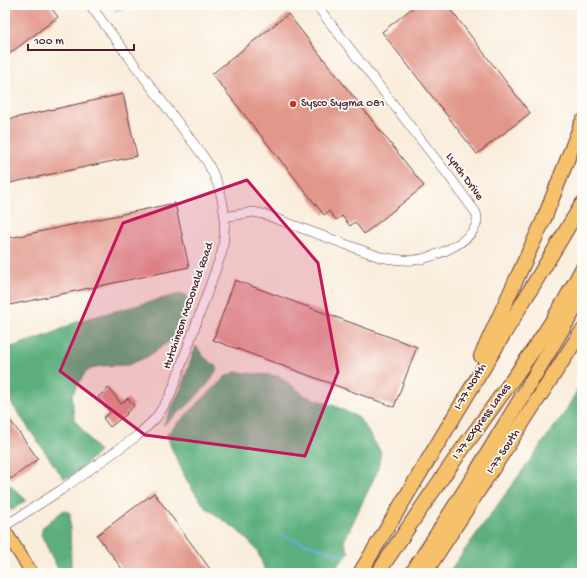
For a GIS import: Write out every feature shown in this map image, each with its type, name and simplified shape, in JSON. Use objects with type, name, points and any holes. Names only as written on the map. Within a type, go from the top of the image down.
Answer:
[{"type":"highway","points":[[453,418],[546,213],[582,122]]},
{"type":"highway","name":"I-77 North","points":[[361,572],[582,204]]},
{"type":"highway","name":"I 77 Express Lanes","points":[[378,573],[435,488],[546,331],[582,269]]},
{"type":"highway","name":"I 77 Express Lanes","points":[[412,573],[475,474],[582,297]]},
{"type":"highway","name":"I-77 South","points":[[425,573],[582,332]]},
{"type":"highway","points":[[558,368],[582,337]]},
{"type":"main road","points":[[5,531],[32,573]]},
{"type":"street","name":"Hutchinson McDonald Road","points":[[5,526],[62,490],[137,436],[156,418],[170,396],[222,252],[225,217],[224,205],[218,184],[206,160],[90,5]]},
{"type":"street","name":"Lynch Drive","points":[[225,217],[253,212],[263,214],[380,257],[399,260],[418,260],[439,254],[455,246],[470,234],[478,222],[476,213],[452,180],[317,6]]},
{"type":"highlighted area","points":[[247,180],[318,263],[338,372],[305,456],[145,435],[60,371],[123,223]]},
{"type":"green space","points":[[180,294],[186,295],[189,303],[183,323],[175,337],[147,357],[128,365],[99,366],[86,371],[72,395],[74,419],[99,452],[71,477],[63,478],[5,394],[5,349],[51,334],[78,321]]},
{"type":"green space","points":[[196,346],[204,357],[218,368],[207,385],[187,406],[163,425],[181,389]]},
{"type":"green space","points":[[236,372],[279,376],[306,396],[335,406],[359,418],[381,452],[377,472],[344,541],[349,553],[331,573],[266,573],[257,550],[237,530],[205,507],[188,483],[171,447],[167,434],[225,377]]},
{"type":"green space","points":[[582,382],[582,573],[448,573],[565,412]]},
{"type":"green space","points":[[5,477],[10,485],[26,500],[12,510],[5,509]]},
{"type":"green space","points":[[64,510],[70,513],[71,564],[73,573],[60,573],[41,535],[43,527]]},
{"type":"building","points":[[5,5],[49,5],[58,17],[5,57]]},
{"type":"building","points":[[416,5],[447,5],[530,113],[477,154],[382,32]]},
{"type":"building","points":[[288,14],[424,186],[364,234],[355,222],[350,226],[342,216],[336,220],[329,211],[324,215],[212,74]]},
{"type":"building","points":[[123,94],[137,156],[5,184],[5,120]]},
{"type":"building","points":[[175,203],[189,267],[5,306],[5,239]]},
{"type":"building","points":[[235,280],[417,347],[394,407],[213,340]]},
{"type":"building","points":[[109,388],[121,404],[128,398],[134,406],[126,413],[127,414],[110,427],[103,418],[110,413],[98,397]]},
{"type":"building","points":[[10,420],[38,459],[11,479],[5,471],[5,423]]},
{"type":"building","points":[[154,493],[213,573],[125,573],[97,535]]},
{"type":"waterway","points":[[115,11],[129,5]]},
{"type":"waterway","points":[[283,536],[346,557]]},
{"type":"place","name":"Sysco Sygma 081","points":[[293,104]]}]
